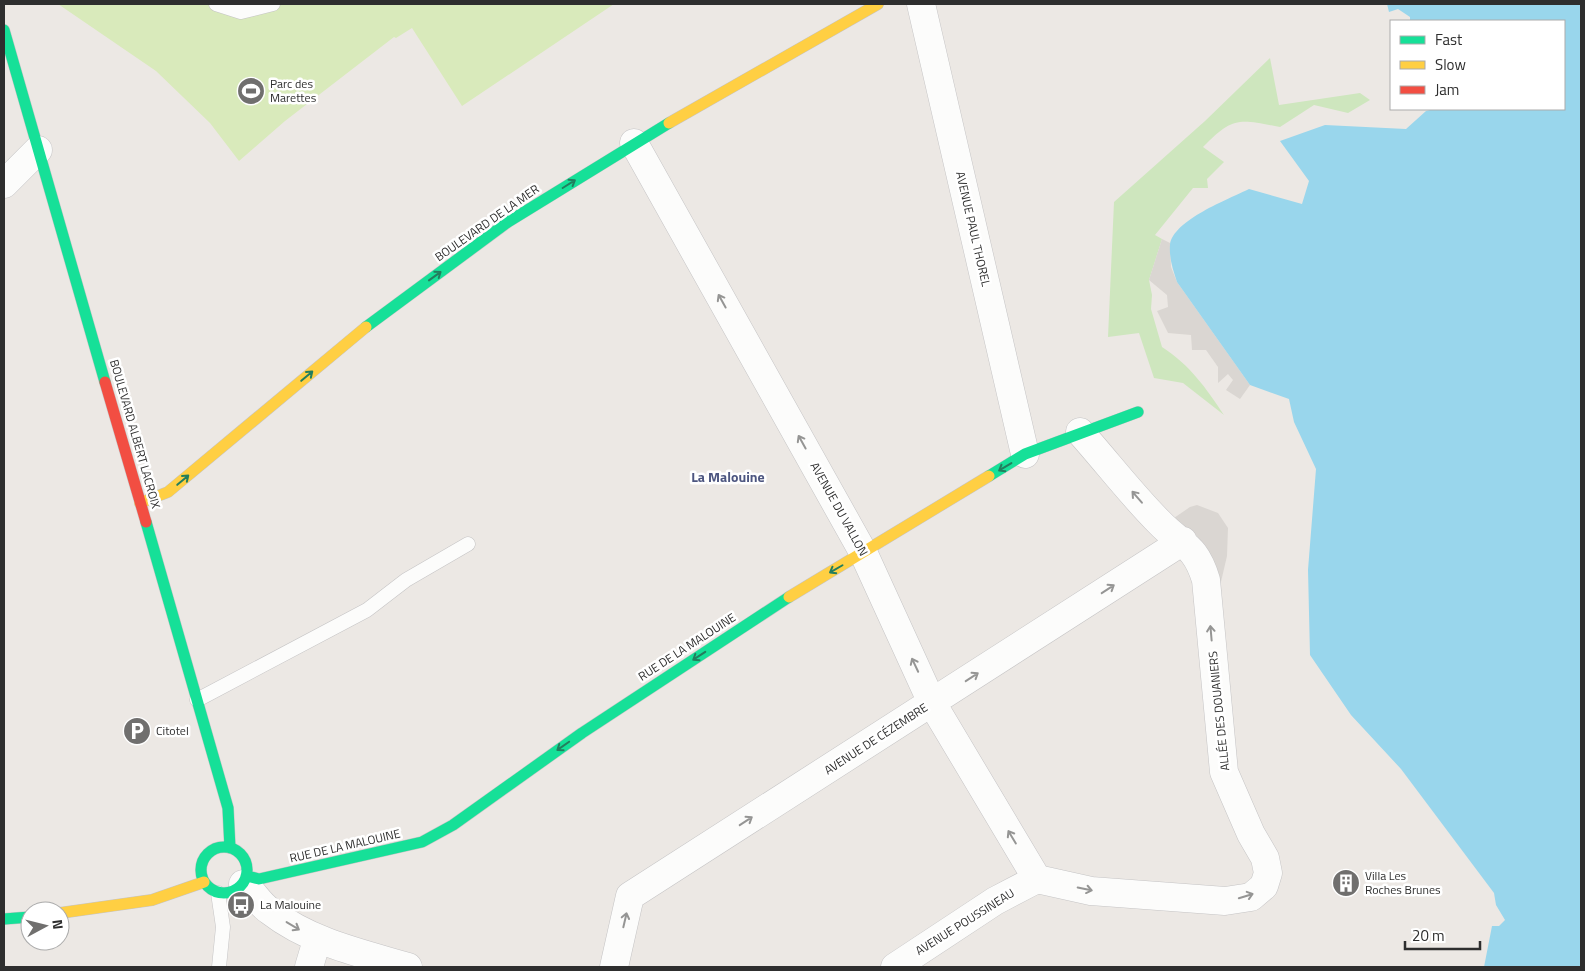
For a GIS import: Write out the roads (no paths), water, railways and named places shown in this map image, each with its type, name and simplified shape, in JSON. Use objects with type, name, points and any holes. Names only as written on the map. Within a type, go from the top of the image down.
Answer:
[{"type":"street","name":"BOULEVARD DE LA MER","points":[[140,504],[168,492],[379,316],[508,222],[634,143],[878,4]]},
{"type":"street","name":"AVENUE PAUL THOREL","points":[[921,4],[1025,454]]},
{"type":"street","name":"BOULEVARD ALBERT LACROIX","points":[[4,30],[228,808],[230,848]]},
{"type":"street","name":"AVENUE DU VALLON","points":[[634,143],[864,552],[932,703],[1037,879]]},
{"type":"street","points":[[4,184],[38,150]]},
{"type":"street","name":"RUE DE LA MALOUINE","points":[[236,884],[422,842],[453,825],[582,733],[793,594],[1025,454],[1138,412]]},
{"type":"street","name":"ALLÉE DES DOUANIERS","points":[[1037,879],[1091,891],[1225,901],[1251,897],[1264,886],[1268,873],[1265,858],[1251,834],[1224,772],[1206,580],[1200,562],[1183,541],[1160,523],[1080,432]]},
{"type":"street","name":"AVENUE DE CÉZEMBRE","points":[[614,967],[630,896],[1183,541]]},
{"type":"street","points":[[204,882],[201,867],[208,853],[215,849],[230,848],[242,856],[248,869],[236,884]]},
{"type":"street","name":"AVENUE POUSSINEAU","points":[[894,967],[995,901],[1037,879]]},
{"type":"street","points":[[70,912],[108,908],[156,898],[204,882],[236,884],[253,892],[268,910],[317,940],[408,967]]},
{"type":"street","points":[[4,920],[20,918]]},
{"type":"street","points":[[309,967],[317,940]]},
{"type":"lane","points":[[216,4],[241,12],[273,4]]},
{"type":"lane","points":[[197,700],[367,610],[406,580],[468,544]]},
{"type":"lane","points":[[219,967],[223,927],[236,884]]},
{"type":"water","points":[[1387,4],[1581,4],[1581,967],[1484,967],[1492,926],[1499,926],[1505,920],[1496,905],[1494,893],[1401,769],[1351,715],[1310,655],[1308,570],[1316,469],[1294,422],[1289,399],[1250,385],[1177,282],[1170,255],[1170,245],[1173,236],[1181,227],[1203,211],[1249,189],[1302,204],[1309,181],[1280,141],[1325,125],[1406,129],[1426,111],[1430,110],[1565,110],[1565,20],[1410,20],[1410,17],[1398,9],[1389,12]]},
{"type":"place","name":"Parc des Marettes","points":[[251,91]]},
{"type":"place","name":"Citotel","points":[[137,731]]},
{"type":"place","name":"Villa Les Roches Brunes","points":[[1346,883]]},
{"type":"place","name":"La Malouine","points":[[241,905]]},
{"type":"district","name":"La Malouine","points":[[728,477]]}]
